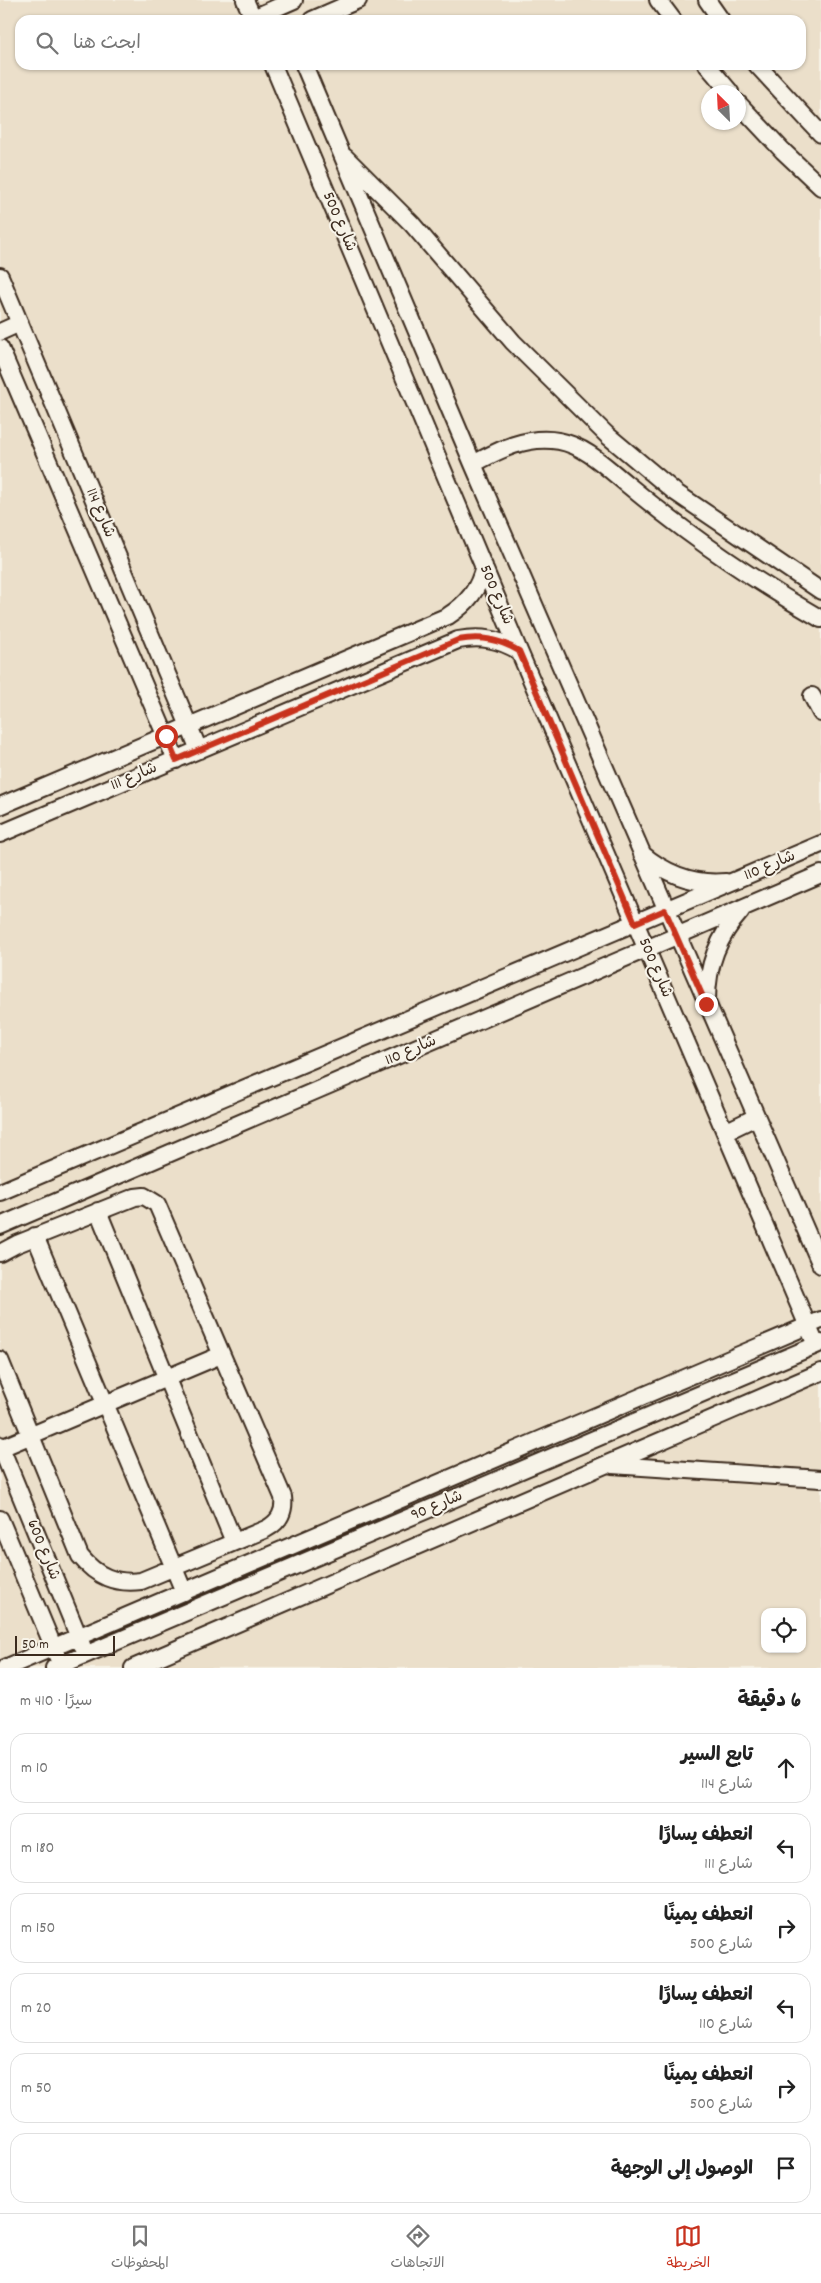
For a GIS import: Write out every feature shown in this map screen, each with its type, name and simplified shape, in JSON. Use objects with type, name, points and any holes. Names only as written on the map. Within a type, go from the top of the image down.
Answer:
[{"type":"street","points":[[245,0],[252,15]]},
{"type":"street","points":[[324,15],[358,0]]},
{"type":"street","points":[[658,0],[669,15]]},
{"type":"street","points":[[707,0],[718,15]]},
{"type":"street","points":[[264,15],[284,7]]},
{"type":"street","name":"شارع 500","points":[[275,70],[635,923],[725,1132],[814,1322],[818,1344]]},
{"type":"street","name":"شارع 500","points":[[306,70],[472,464],[821,1265]]},
{"type":"street","points":[[711,70],[724,85]]},
{"type":"street","points":[[762,70],[821,134]]},
{"type":"street","points":[[746,112],[783,151],[821,187]]},
{"type":"street","points":[[341,153],[412,224],[519,348],[607,435],[675,492],[821,591]]},
{"type":"street","name":"شارع 114","points":[[0,276],[200,750]]},
{"type":"street","points":[[372,301],[398,290]]},
{"type":"street","points":[[0,332],[20,324]]},
{"type":"street","name":"شارع 114","points":[[0,348],[176,760]]},
{"type":"street","points":[[12,377],[38,366]]},
{"type":"street","points":[[26,410],[52,399]]},
{"type":"street","points":[[472,464],[500,450],[528,441],[544,439],[573,445],[587,452],[700,541],[791,602],[821,619]]},
{"type":"street","points":[[45,453],[70,442]]},
{"type":"street","name":"شارع 111","points":[[0,806],[448,616],[468,600],[481,578],[484,566]]},
{"type":"street","points":[[791,602],[804,581]]},
{"type":"street","points":[[110,607],[135,597]]},
{"type":"street","name":"شارع 111","points":[[0,834],[458,640],[484,637],[508,644],[519,651]]},
{"type":"street","points":[[812,696],[821,713]]},
{"type":"street","name":"شارع 110","points":[[0,1192],[821,844]]},
{"type":"street","points":[[640,852],[661,868],[685,878],[710,882],[735,880]]},
{"type":"street","name":"شارع 110","points":[[0,1226],[821,874]]},
{"type":"street","points":[[706,1004],[709,969],[714,952],[722,936],[744,908]]},
{"type":"street","points":[[725,1132],[756,1118]]},
{"type":"street","points":[[0,1253],[35,1236],[140,1196],[149,1198],[157,1204],[283,1503],[282,1514],[275,1523],[141,1581],[127,1583],[113,1581],[100,1576],[80,1556],[0,1360]]},
{"type":"street","points":[[98,1211],[234,1542]]},
{"type":"street","points":[[35,1236],[184,1592]]},
{"type":"street","points":[[4,1668],[814,1322]]},
{"type":"street","name":"شارع 90","points":[[57,1666],[818,1344]]},
{"type":"street","points":[[1,1447],[221,1355]]},
{"type":"street","name":"شارع 90","points":[[133,1668],[821,1372]]},
{"type":"street","name":"شارع 600","points":[[1,1447],[86,1655]]},
{"type":"street","points":[[607,1465],[821,1479]]},
{"type":"street","name":"شارع 600","points":[[0,1519],[54,1648],[57,1666]]},
{"type":"shaded area","points":[[0,0],[821,0],[821,1668],[0,1668]]},
{"type":"route","points":[[166,736],[176,760],[458,640],[484,637],[508,644],[519,651],[635,923],[665,910],[706,1004]]}]
